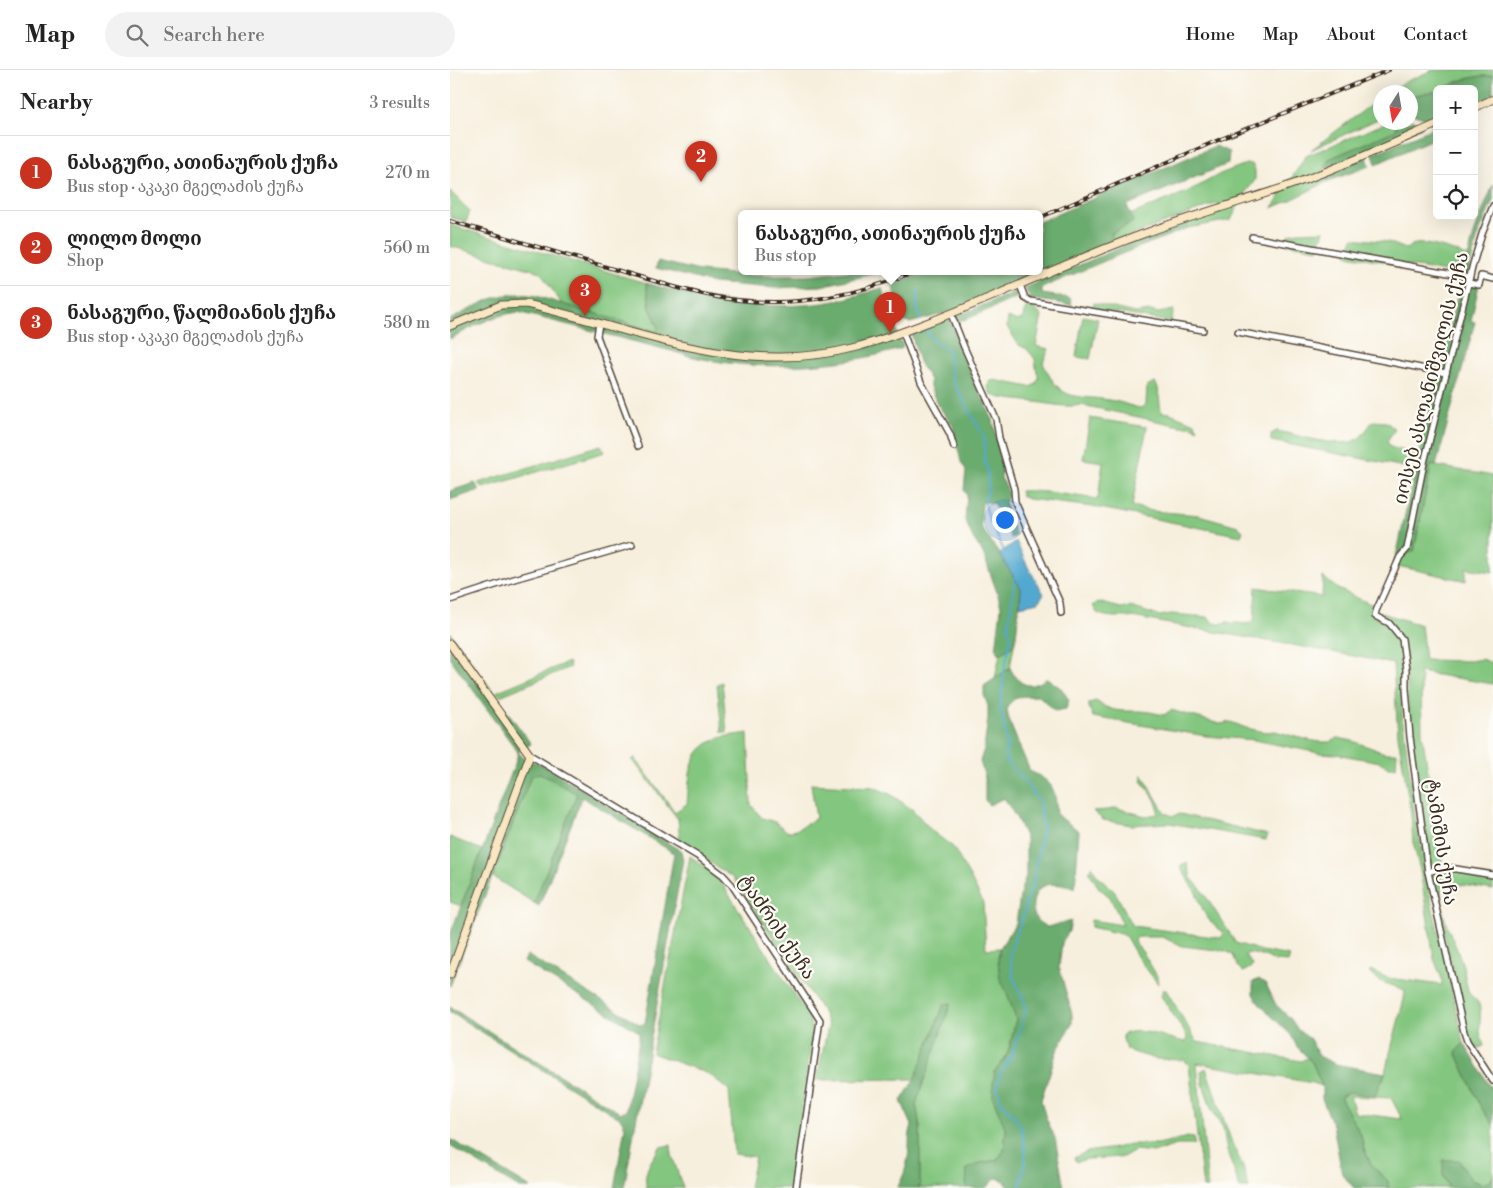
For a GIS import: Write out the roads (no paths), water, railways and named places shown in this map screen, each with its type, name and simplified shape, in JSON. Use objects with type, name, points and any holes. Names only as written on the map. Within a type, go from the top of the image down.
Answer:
[{"type":"street","points":[[1478,106],[1493,99]]},
{"type":"street","points":[[450,326],[489,309],[511,303],[526,304],[716,352],[762,357],[783,357],[837,352],[878,342],[951,314],[1143,234],[1287,186],[1433,126]]},
{"type":"street","name":"იოსებ ასლანიშვილის ქუჩა","points":[[1376,611],[1400,557],[1407,549],[1446,373],[1482,234],[1493,206]]},
{"type":"street","points":[[1252,237],[1470,280],[1479,285],[1481,276]]},
{"type":"street","points":[[1473,267],[1481,276],[1493,280]]},
{"type":"street","points":[[1020,285],[1025,298],[1030,301],[1203,330]]},
{"type":"street","points":[[951,314],[996,419],[999,438],[1014,489],[1015,502],[1060,602],[1061,613]]},
{"type":"street","points":[[599,323],[598,336],[638,446]]},
{"type":"street","points":[[903,332],[921,382],[950,434],[954,447]]},
{"type":"street","points":[[1238,332],[1446,373]]},
{"type":"street","points":[[450,600],[514,579],[632,545]]},
{"type":"street","name":"ტამიშის ქუჩა","points":[[1376,611],[1375,616],[1389,622],[1402,639],[1410,737],[1428,872],[1464,1032],[1467,1041],[1493,1081]]},
{"type":"street","points":[[450,644],[530,755],[450,975]]},
{"type":"street","name":"ტაძრის ქუჩა","points":[[530,755],[684,847],[724,875],[820,1020],[796,1188]]},
{"type":"street","points":[[1428,872],[1444,867],[1493,875]]},
{"type":"water","points":[[1016,541],[1028,567],[1044,594],[1038,602],[1020,606],[1021,588],[999,554]]},
{"type":"waterway","points":[[918,290],[917,308],[921,320]]},
{"type":"waterway","points":[[926,329],[933,341],[948,350],[953,381],[985,439],[984,457],[988,473],[985,504],[989,519],[1004,551]]},
{"type":"waterway","points":[[1015,576],[1008,628],[1011,637],[1004,671],[1000,710],[1007,745],[1005,755],[1008,764],[1019,774],[1039,801],[1043,827],[1033,883],[1010,952],[1013,977],[1026,1006],[1014,1049],[1000,1074],[997,1087],[1001,1102],[1021,1126],[1025,1162],[1020,1188]]},
{"type":"railway","points":[[1043,216],[1216,141],[1389,70]]},
{"type":"railway","points":[[450,221],[671,286],[729,299],[761,302],[806,300],[849,293],[906,275]]},
{"type":"place","name":"ლილო მოლი","points":[[701,182]]},
{"type":"place","name":"ნასაგური, წალმიანის ქუჩა","points":[[585,316]]},
{"type":"place","name":"ნასაგური, ათინაურის ქუჩა","points":[[890,333]]}]
